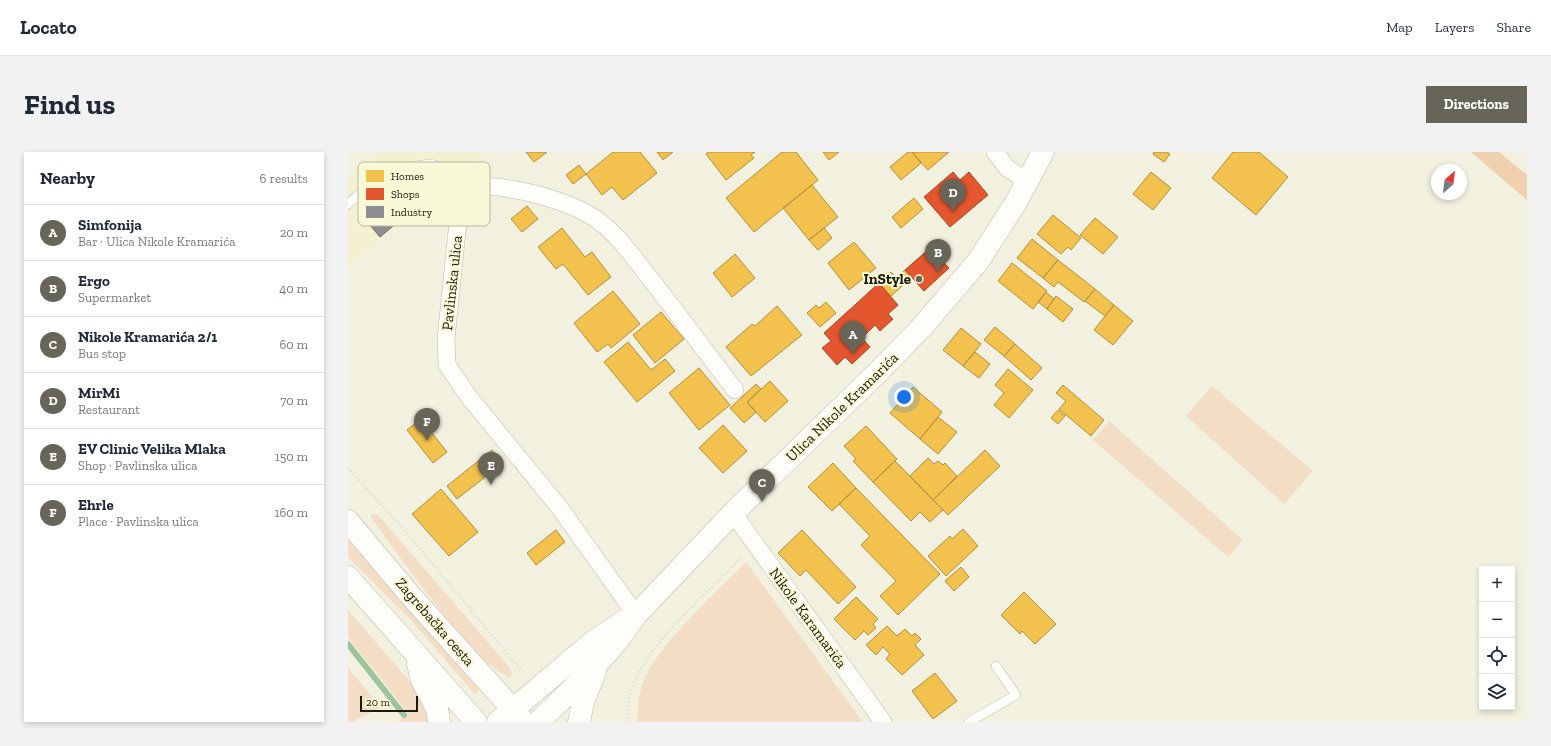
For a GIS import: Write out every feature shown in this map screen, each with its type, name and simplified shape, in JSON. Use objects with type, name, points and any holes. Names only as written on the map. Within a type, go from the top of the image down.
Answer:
[{"type":"main road","points":[[1028,182],[1043,152]]},
{"type":"main road","name":"Ulica Nikole Kramarića","points":[[538,722],[601,660],[636,615],[733,513],[922,328],[979,260],[1028,182]]},
{"type":"main road","name":"Zagrebačka cesta","points":[[348,520],[511,718]]},
{"type":"main road","points":[[348,578],[476,722]]},
{"type":"main road","name":"Ulica Nikole Kramarića","points":[[511,718],[593,642],[636,615]]},
{"type":"main road","points":[[416,655],[422,680],[437,709],[439,722]]},
{"type":"main road","points":[[579,722],[583,702],[601,660]]},
{"type":"street","points":[[995,152],[1007,168],[1028,182]]},
{"type":"street","name":"Pavlinska ulica","points":[[490,187],[527,191],[556,201],[595,218],[618,239],[666,298],[735,390]]},
{"type":"street","name":"Pavlinska ulica","points":[[458,226],[446,339],[447,365],[469,397],[559,507],[636,615]]},
{"type":"street","name":"Nikole Karamarića","points":[[733,513],[883,722]]},
{"type":"lane","points":[[348,204],[358,195]]},
{"type":"lane","points":[[969,722],[1016,695],[996,666]]},
{"type":"path","points":[[348,468],[402,527],[524,675]]},
{"type":"path","points":[[628,722],[629,696],[644,666],[668,633],[755,544]]},
{"type":"shaded area","points":[[380,152],[486,152],[474,162],[369,162]]},
{"type":"shaded area","points":[[1471,152],[1499,152],[1527,175],[1527,200]]},
{"type":"shaded area","points":[[358,171],[358,226],[398,226],[348,268],[348,180]]},
{"type":"shaded area","points":[[1212,386],[1313,471],[1284,504],[1186,416]]},
{"type":"shaded area","points":[[1109,421],[1243,540],[1228,557],[1093,440]]},
{"type":"shaded area","points":[[373,514],[379,516],[510,668],[512,674],[510,678],[491,666],[459,633],[406,566],[370,516]]},
{"type":"shaded area","points":[[348,539],[479,690],[475,694],[409,618],[348,557]]},
{"type":"shaded area","points":[[746,562],[863,722],[638,722],[638,702],[641,688],[650,668],[660,653],[688,620]]},
{"type":"shaded area","points":[[348,610],[418,691],[431,722],[398,722],[408,713],[348,637]]},
{"type":"shaded area","points":[[348,668],[381,707],[351,722],[348,722]]},
{"type":"building: Homes","points":[[526,152],[547,152],[534,162]]},
{"type":"building: Homes","points":[[613,152],[640,152],[657,173],[623,200],[612,187],[602,195],[586,174]]},
{"type":"building: Homes","points":[[657,152],[673,152],[663,160]]},
{"type":"building: Homes","points":[[708,152],[755,152],[751,155],[754,158],[726,180],[706,154]]},
{"type":"building: Homes","points":[[782,152],[796,152],[818,180],[754,232],[726,198]]},
{"type":"building: Homes","points":[[823,152],[839,152],[829,160]]},
{"type":"building: Homes","points":[[908,152],[912,152],[921,163],[901,180],[890,167]]},
{"type":"building: Homes","points":[[912,152],[949,152],[928,170]]},
{"type":"building: Homes","points":[[1154,152],[1167,152],[1170,154],[1164,162],[1153,154]]},
{"type":"building: Homes","points":[[1233,152],[1259,152],[1288,177],[1256,215],[1212,178]]},
{"type":"building: Homes","points":[[579,165],[586,174],[573,184],[566,175]]},
{"type":"building: Homes","points":[[1151,172],[1171,188],[1153,210],[1133,194]]},
{"type":"building: Homes","points":[[812,185],[838,217],[809,240],[783,208]]},
{"type":"building: Homes","points":[[914,198],[923,209],[901,228],[892,217]]},
{"type":"building: Homes","points":[[527,206],[538,219],[522,232],[511,219]]},
{"type":"building: Homes","points":[[1053,215],[1081,238],[1071,250],[1068,247],[1061,254],[1037,234]]},
{"type":"building: Homes","points":[[1095,218],[1118,237],[1103,254],[1080,235]]},
{"type":"building: Homes","points":[[562,228],[585,257],[592,252],[611,277],[588,295],[563,264],[556,269],[538,247]]},
{"type":"building: Homes","points":[[824,228],[832,238],[818,250],[809,240]]},
{"type":"building: Homes","points":[[1032,239],[1058,260],[1043,278],[1017,258]]},
{"type":"building: Homes","points":[[854,242],[876,268],[849,290],[828,263]]},
{"type":"building: Homes","points":[[735,254],[755,278],[732,297],[713,273]]},
{"type":"building: Homes","points":[[1058,260],[1095,289],[1084,302],[1058,282],[1054,287],[1043,278]]},
{"type":"building: Homes","points":[[1012,263],[1047,291],[1033,309],[998,281]]},
{"type":"building: Homes","points":[[905,270],[912,277],[890,297],[879,283],[891,272],[896,278]]},
{"type":"building: Homes","points":[[1095,289],[1114,305],[1105,316],[1085,301]]},
{"type":"building: Homes","points":[[613,291],[640,324],[611,348],[608,344],[597,352],[574,323]]},
{"type":"building: Homes","points":[[1046,292],[1054,299],[1047,309],[1038,302]]},
{"type":"building: Homes","points":[[1056,296],[1073,309],[1063,322],[1047,309]]},
{"type":"building: Homes","points":[[826,302],[836,313],[820,327],[807,313],[816,305],[819,308]]},
{"type":"building: Homes","points":[[1114,305],[1133,321],[1113,345],[1094,330]]},
{"type":"building: Homes","points":[[777,306],[802,335],[751,376],[726,347],[752,324],[755,326]]},
{"type":"building: Homes","points":[[661,312],[684,339],[655,363],[633,335]]},
{"type":"building: Homes","points":[[995,327],[1015,344],[1004,356],[984,340]]},
{"type":"building: Homes","points":[[961,328],[981,344],[963,366],[943,350]]},
{"type":"building: Homes","points":[[628,342],[651,370],[665,359],[675,371],[637,402],[604,362]]},
{"type":"building: Homes","points":[[1015,344],[1042,368],[1031,380],[1004,356]]},
{"type":"building: Homes","points":[[975,352],[990,364],[979,378],[963,366]]},
{"type":"building: Homes","points":[[699,368],[730,405],[699,430],[669,393]]},
{"type":"building: Homes","points":[[1008,369],[1033,390],[1009,418],[994,405],[1004,393],[995,385]]},
{"type":"building: Homes","points":[[770,381],[788,401],[765,422],[747,402]]},
{"type":"building: Homes","points":[[756,384],[761,389],[747,402],[756,412],[744,423],[730,408]]},
{"type":"building: Homes","points":[[1063,385],[1104,420],[1091,436],[1059,409],[1066,401],[1056,393]]},
{"type":"building: Homes","points":[[913,387],[942,412],[920,439],[890,413]]},
{"type":"building: Homes","points":[[1058,410],[1065,416],[1058,424],[1051,418]]},
{"type":"building: Homes","points":[[938,417],[957,432],[938,454],[920,439]]},
{"type":"building: Homes","points":[[421,419],[447,452],[433,463],[407,430]]},
{"type":"building: Homes","points":[[723,425],[747,451],[723,473],[699,448]]},
{"type":"building: Homes","points":[[866,426],[897,459],[873,482],[853,461],[856,459],[844,446]]},
{"type":"building: Homes","points":[[492,450],[503,463],[457,499],[447,486]]},
{"type":"building: Homes","points":[[985,450],[1000,466],[948,515],[933,500]]},
{"type":"building: Homes","points":[[928,458],[934,464],[938,461],[943,465],[945,463],[957,476],[933,500],[910,476]]},
{"type":"building: Homes","points":[[895,461],[943,510],[930,522],[920,512],[911,521],[873,482]]},
{"type":"building: Homes","points":[[833,463],[856,488],[832,511],[808,487]]},
{"type":"building: Homes","points":[[856,488],[940,574],[898,615],[880,596],[896,581],[861,545],[870,536],[839,504]]},
{"type":"building: Homes","points":[[441,489],[478,532],[449,556],[412,514]]},
{"type":"building: Homes","points":[[963,529],[978,546],[946,576],[928,556],[950,536],[952,539]]},
{"type":"building: Homes","points":[[556,530],[565,542],[536,565],[527,553]]},
{"type":"building: Homes","points":[[802,530],[856,587],[838,604],[806,570],[800,576],[778,553]]},
{"type":"building: Homes","points":[[961,567],[969,577],[954,591],[945,581]]},
{"type":"building: Homes","points":[[1024,592],[1056,624],[1035,644],[1022,631],[1020,634],[1001,615]]},
{"type":"building: Homes","points":[[856,597],[878,619],[873,624],[876,628],[868,635],[864,631],[855,640],[834,619]]},
{"type":"building: Homes","points":[[887,626],[897,636],[905,629],[912,636],[915,633],[921,639],[915,645],[924,655],[902,675],[886,659],[890,654],[883,647],[876,655],[866,645]]},
{"type":"building: Homes","points":[[935,673],[957,701],[933,719],[912,691]]},
{"type":"building: Shops","points":[[953,172],[960,180],[969,172],[988,195],[950,227],[924,197]]},
{"type":"building: Shops","points":[[930,248],[949,268],[924,291],[905,270]]},
{"type":"building: Shops","points":[[879,283],[898,305],[888,314],[893,319],[880,331],[875,325],[862,338],[870,347],[852,364],[845,357],[837,365],[822,348],[831,341],[824,333]]},
{"type":"building: Industry","points":[[371,226],[393,226],[380,237]]},
{"type":"waterway","points":[[348,644],[404,715]]},
{"type":"place","name":"MirMi","points":[[953,212]]},
{"type":"place","name":"Ergo","points":[[938,272]]},
{"type":"place","name":"InStyle","points":[[919,279]]},
{"type":"place","name":"Simfonija","points":[[853,354]]},
{"type":"place","name":"Ehrle","points":[[427,441]]},
{"type":"place","name":"EV Clinic Velika Mlaka","points":[[491,485]]},
{"type":"place","name":"Nikole Kramarića 2/1","points":[[762,502]]}]
